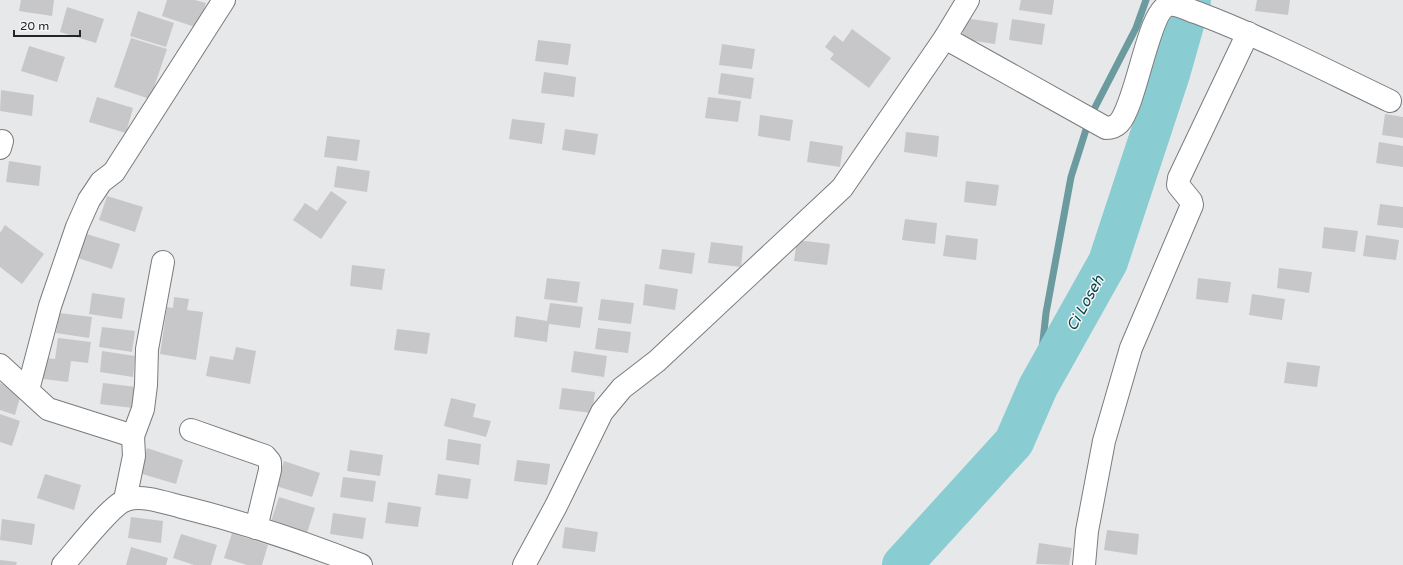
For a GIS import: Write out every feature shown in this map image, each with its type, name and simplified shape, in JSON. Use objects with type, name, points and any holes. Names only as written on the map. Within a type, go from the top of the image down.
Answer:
[{"type":"street","points":[[28,390],[50,306],[77,227],[89,200],[101,182],[114,172],[224,0]]},
{"type":"street","points":[[524,565],[556,506],[602,412],[610,401],[622,388],[657,361],[842,188],[945,38],[968,0]]},
{"type":"street","points":[[945,38],[1106,128],[1113,128],[1124,116],[1154,24],[1165,7],[1171,5],[1205,16],[1248,33],[1390,101]]},
{"type":"street","points":[[1084,565],[1087,531],[1104,441],[1131,348],[1192,205],[1191,201],[1178,185],[1179,178],[1248,33]]},
{"type":"street","points":[[125,500],[134,456],[132,436],[143,409],[146,385],[147,349],[163,262]]},
{"type":"street","points":[[0,365],[48,409],[132,436]]},
{"type":"street","points":[[191,430],[265,456],[270,462],[270,470],[256,528]]},
{"type":"street","points":[[64,565],[110,512],[125,500],[148,498],[216,515],[328,552],[361,565]]},
{"type":"building","points":[[21,0],[54,0],[52,16],[19,11]]},
{"type":"building","points":[[167,0],[195,0],[206,3],[198,28],[162,16]]},
{"type":"building","points":[[1021,0],[1054,0],[1052,15],[1019,10]]},
{"type":"building","points":[[1257,0],[1290,0],[1288,15],[1255,11]]},
{"type":"building","points":[[67,7],[104,19],[96,43],[60,32]]},
{"type":"building","points":[[138,11],[174,23],[166,47],[130,36]]},
{"type":"building","points":[[965,18],[998,23],[995,44],[962,39]]},
{"type":"building","points":[[1012,19],[1045,24],[1042,45],[1009,40]]},
{"type":"building","points":[[852,29],[891,58],[869,88],[830,59],[834,54],[825,47],[834,35],[843,42]]},
{"type":"building","points":[[131,38],[167,49],[150,99],[114,87]]},
{"type":"building","points":[[538,40],[571,44],[568,65],[535,61]]},
{"type":"building","points":[[722,44],[755,49],[752,69],[719,65]]},
{"type":"building","points":[[29,46],[65,57],[57,82],[21,71]]},
{"type":"building","points":[[544,72],[576,77],[574,97],[541,93]]},
{"type":"building","points":[[721,73],[754,78],[751,99],[718,94]]},
{"type":"building","points":[[1,90],[34,95],[32,116],[0,111]]},
{"type":"building","points":[[97,97],[133,108],[126,133],[89,122]]},
{"type":"building","points":[[708,97],[741,101],[738,122],[705,118]]},
{"type":"building","points":[[1385,114],[1403,117],[1403,138],[1382,135]]},
{"type":"building","points":[[760,115],[793,120],[790,141],[758,136]]},
{"type":"building","points":[[512,119],[545,123],[542,144],[509,139]]},
{"type":"building","points":[[565,129],[598,134],[595,155],[562,150]]},
{"type":"building","points":[[906,132],[939,136],[937,157],[904,152]]},
{"type":"building","points":[[327,136],[360,140],[357,161],[324,157]]},
{"type":"building","points":[[810,141],[843,146],[840,167],[807,162]]},
{"type":"building","points":[[1379,142],[1403,146],[1403,167],[1376,163]]},
{"type":"building","points":[[9,161],[41,166],[39,186],[6,182]]},
{"type":"building","points":[[337,166],[370,171],[367,192],[334,187]]},
{"type":"building","points":[[966,181],[999,185],[996,206],[964,202]]},
{"type":"building","points":[[331,191],[347,202],[321,239],[293,220],[305,203],[317,211]]},
{"type":"building","points":[[107,196],[143,207],[135,232],[99,220]]},
{"type":"building","points":[[1380,204],[1403,207],[1403,228],[1377,225]]},
{"type":"building","points":[[905,219],[937,223],[935,244],[902,240]]},
{"type":"building","points":[[5,225],[44,254],[22,284],[0,267],[0,233]]},
{"type":"building","points":[[1324,227],[1358,231],[1355,252],[1322,248]]},
{"type":"building","points":[[83,233],[120,244],[112,269],[75,257]]},
{"type":"building","points":[[946,235],[978,239],[976,260],[943,256]]},
{"type":"building","points":[[1366,235],[1399,240],[1396,260],[1363,256]]},
{"type":"building","points":[[797,240],[830,244],[827,265],[794,261]]},
{"type":"building","points":[[711,242],[743,246],[741,267],[708,263]]},
{"type":"building","points":[[662,249],[695,253],[692,274],[659,269]]},
{"type":"building","points":[[352,265],[385,269],[382,290],[350,286]]},
{"type":"building","points":[[1279,268],[1312,272],[1309,293],[1277,288]]},
{"type":"building","points":[[547,278],[580,282],[577,303],[544,299]]},
{"type":"building","points":[[1198,278],[1231,282],[1228,303],[1196,299]]},
{"type":"building","points":[[645,284],[678,289],[675,310],[643,305]]},
{"type":"building","points":[[92,293],[125,298],[122,319],[89,314]]},
{"type":"building","points":[[1252,294],[1285,299],[1282,320],[1249,315]]},
{"type":"building","points":[[174,297],[189,299],[187,310],[203,312],[196,360],[160,354],[167,307],[173,308]]},
{"type":"building","points":[[601,299],[634,303],[631,324],[598,320]]},
{"type":"building","points":[[550,303],[583,307],[580,328],[549,324],[547,342],[514,337],[516,316],[547,321]]},
{"type":"building","points":[[59,313],[92,317],[89,338],[56,333]]},
{"type":"building","points":[[102,327],[135,331],[132,352],[99,347]]},
{"type":"building","points":[[598,328],[631,332],[628,353],[595,349]]},
{"type":"building","points":[[397,329],[430,333],[427,354],[394,350]]},
{"type":"building","points":[[58,338],[91,342],[88,363],[71,361],[68,382],[35,378],[38,357],[55,359]]},
{"type":"building","points":[[236,347],[256,351],[250,384],[206,376],[210,356],[233,360]]},
{"type":"building","points":[[102,351],[135,356],[133,377],[100,372]]},
{"type":"building","points":[[574,351],[607,356],[604,377],[571,372]]},
{"type":"building","points":[[1287,362],[1320,366],[1317,387],[1284,383]]},
{"type":"building","points":[[0,383],[22,390],[15,415],[0,410]]},
{"type":"building","points":[[103,383],[136,387],[133,408],[100,404]]},
{"type":"building","points":[[562,388],[595,392],[592,413],[559,409]]},
{"type":"building","points":[[451,398],[476,404],[473,417],[491,421],[486,437],[444,426]]},
{"type":"building","points":[[0,414],[20,421],[12,446],[0,442]]},
{"type":"building","points":[[448,439],[481,444],[479,465],[446,460]]},
{"type":"building","points":[[147,448],[183,460],[176,484],[139,473]]},
{"type":"building","points":[[350,450],[383,455],[380,476],[347,471]]},
{"type":"building","points":[[517,460],[550,464],[547,485],[514,481]]},
{"type":"building","points":[[284,461],[320,473],[312,497],[276,486]]},
{"type":"building","points":[[45,474],[81,485],[74,510],[37,498]]},
{"type":"building","points":[[438,474],[471,479],[468,499],[435,495]]},
{"type":"building","points":[[343,477],[376,481],[373,502],[340,497]]},
{"type":"building","points":[[279,497],[315,508],[307,533],[271,521]]},
{"type":"building","points":[[388,502],[421,507],[418,527],[385,523]]},
{"type":"building","points":[[333,513],[366,518],[363,539],[330,534]]},
{"type":"building","points":[[131,517],[163,521],[161,543],[128,538]]},
{"type":"building","points":[[2,519],[35,524],[32,545],[0,540]]},
{"type":"building","points":[[565,527],[598,532],[595,552],[562,548]]},
{"type":"building","points":[[1107,530],[1139,534],[1137,555],[1104,550]]},
{"type":"building","points":[[232,533],[268,545],[262,565],[247,565],[224,558]]},
{"type":"building","points":[[181,534],[217,545],[211,565],[194,565],[173,558]]},
{"type":"building","points":[[1039,543],[1072,548],[1069,565],[1036,564]]},
{"type":"building","points":[[131,547],[168,558],[166,565],[126,565]]},
{"type":"building","points":[[0,560],[17,562],[16,565],[0,565]]},
{"type":"waterway","points":[[1038,387],[1046,313],[1071,177],[1090,117],[1136,28],[1146,0]]},
{"type":"waterway","name":"Ci Loseh","points":[[902,565],[1014,442],[1038,387],[1108,262],[1170,74],[1191,0]]}]
